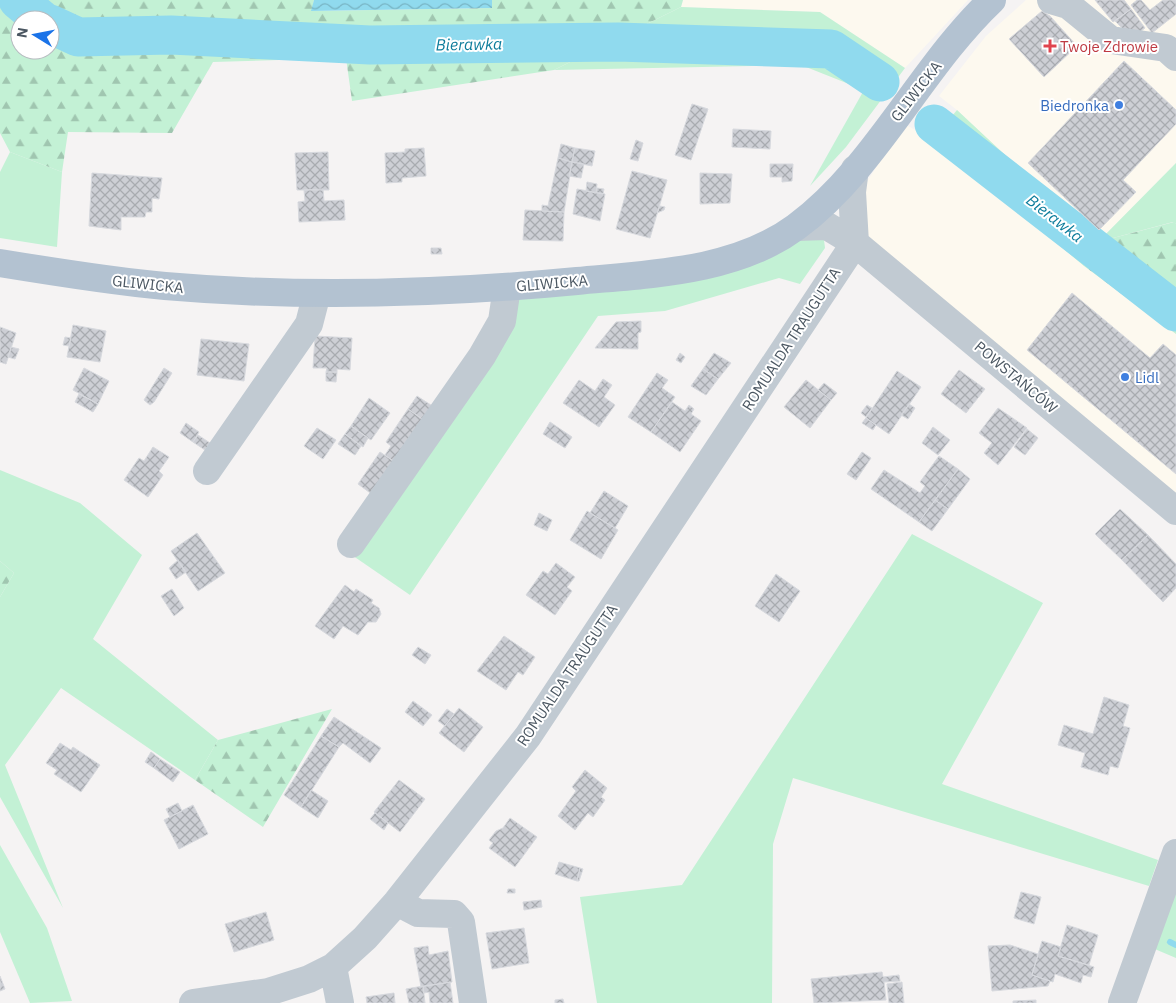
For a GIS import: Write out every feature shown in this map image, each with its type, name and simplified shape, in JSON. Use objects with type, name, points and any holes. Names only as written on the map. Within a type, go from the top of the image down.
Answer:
[{"type":"main road","name":"GLIWICKA","points":[[0,263],[76,276],[166,286],[317,293],[425,292],[507,288],[639,275],[698,267],[757,249],[797,227],[855,169],[946,52],[992,0]]},
{"type":"street","points":[[1062,2],[1110,40],[1166,48],[1176,58]]},
{"type":"street","points":[[855,169],[852,192],[855,243]]},
{"type":"street","name":"POWSTAŃCÓW","points":[[797,227],[827,226],[855,243],[1176,510]]},
{"type":"street","name":"ROMUALDA TRAUGUTTA","points":[[193,1003],[268,992],[309,979],[333,967],[365,938],[397,902],[528,736],[855,243]]},
{"type":"street","points":[[351,544],[482,356],[502,321],[507,288]]},
{"type":"street","points":[[207,471],[309,324],[317,293]]},
{"type":"street","points":[[1122,1003],[1176,853]]},
{"type":"street","points":[[397,902],[418,913],[454,914],[461,922],[473,1003]]},
{"type":"street","points":[[333,967],[340,1003]]},
{"type":"shaded area","points":[[683,0],[968,0],[905,68],[820,12],[681,7]]},
{"type":"shaded area","points":[[1026,0],[1176,0],[1176,163],[1098,242],[957,110],[939,96],[986,36]]},
{"type":"shaded area","points":[[904,124],[933,139],[1084,266],[1176,334],[1176,493],[898,269],[864,231],[859,194]]},
{"type":"green space","points":[[0,0],[314,0],[312,11],[491,8],[492,0],[683,0],[681,7],[554,70],[352,101],[346,58],[213,62],[172,133],[68,132],[62,172],[10,152],[0,133]]},
{"type":"green space","points":[[681,7],[820,12],[905,68],[846,147],[810,186],[864,90],[801,65],[554,70]]},
{"type":"green space","points":[[957,110],[1098,242],[1084,266],[933,139]]},
{"type":"green space","points":[[10,152],[62,172],[57,247],[0,238],[0,172]]},
{"type":"green space","points":[[1176,163],[1176,224],[1173,222],[1098,242]]},
{"type":"green space","points":[[1174,222],[1176,224],[1176,334],[1084,266],[1098,242]]},
{"type":"green space","points":[[807,236],[818,236],[824,240],[825,248],[800,284],[779,278],[665,311],[598,316],[410,595],[346,551],[486,337],[496,300]]},
{"type":"green space","points":[[0,470],[80,503],[142,555],[93,639],[218,740],[195,780],[61,688],[5,765],[63,908],[0,797],[0,597],[14,573],[0,561]]},
{"type":"green space","points":[[912,534],[1043,603],[942,784],[1158,860],[1149,886],[793,778],[773,844],[772,1003],[597,1003],[580,897],[682,885]]},
{"type":"green space","points":[[0,561],[14,573],[0,597]]},
{"type":"green space","points":[[332,709],[263,827],[195,780],[218,740]]},
{"type":"green space","points":[[0,845],[47,928],[72,1001],[30,1003],[0,932]]},
{"type":"green space","points":[[1176,880],[1176,958],[1150,947]]},
{"type":"water","points":[[314,0],[492,0],[492,8],[311,11]]},
{"type":"building","points":[[1095,0],[1124,0],[1131,9],[1113,22]]},
{"type":"building","points":[[1137,0],[1141,0],[1150,10],[1163,0],[1176,0],[1176,14],[1152,33],[1131,5]]},
{"type":"building","points":[[1131,9],[1145,28],[1132,38],[1115,21]]},
{"type":"building","points":[[1042,11],[1050,16],[1077,46],[1044,77],[1009,39]]},
{"type":"building","points":[[1124,61],[1176,110],[1176,124],[1123,180],[1136,192],[1099,230],[1028,163]]},
{"type":"building","points":[[692,104],[708,109],[691,160],[675,155]]},
{"type":"building","points":[[733,129],[771,131],[770,149],[732,147]]},
{"type":"building","points":[[636,140],[643,143],[638,161],[630,159]]},
{"type":"building","points":[[561,144],[575,148],[572,162],[558,158]]},
{"type":"building","points":[[424,148],[426,176],[402,178],[402,182],[386,183],[385,153],[405,152],[405,149]]},
{"type":"building","points":[[575,148],[595,151],[592,166],[572,162]]},
{"type":"building","points":[[328,152],[329,190],[297,190],[295,153]]},
{"type":"building","points":[[558,158],[572,162],[564,212],[542,211],[542,205],[548,206]]},
{"type":"building","points":[[572,162],[584,164],[581,178],[569,176]]},
{"type":"building","points":[[770,164],[793,164],[792,181],[782,182],[782,177],[770,177]]},
{"type":"building","points":[[632,171],[667,180],[650,238],[616,229]]},
{"type":"building","points":[[92,173],[162,178],[159,199],[152,198],[152,212],[146,212],[145,217],[121,217],[121,230],[89,226]]},
{"type":"building","points":[[700,173],[732,174],[730,203],[700,204]]},
{"type":"building","points":[[587,182],[597,184],[596,193],[586,191]]},
{"type":"building","points":[[597,188],[604,189],[603,194],[596,193]]},
{"type":"building","points":[[323,189],[324,201],[344,200],[345,220],[299,222],[298,202],[305,201],[304,190]]},
{"type":"building","points":[[577,189],[605,194],[600,221],[573,214]]},
{"type":"building","points":[[660,206],[665,207],[664,210],[657,213]]},
{"type":"building","points":[[525,210],[564,212],[563,241],[523,240]]},
{"type":"building","points":[[431,248],[441,248],[442,254],[431,254]]},
{"type":"building","points":[[1072,293],[1150,358],[1163,344],[1176,355],[1176,474],[1027,350]]},
{"type":"building","points":[[641,321],[641,332],[638,333],[638,349],[595,348],[616,322]]},
{"type":"building","points":[[73,325],[106,331],[100,362],[67,357]]},
{"type":"building","points":[[0,327],[16,333],[6,364],[0,362]]},
{"type":"building","points":[[315,336],[352,338],[350,370],[337,369],[337,372],[326,372],[327,368],[313,368]]},
{"type":"building","points":[[65,337],[71,338],[69,346],[63,345]]},
{"type":"building","points":[[201,339],[249,344],[244,381],[197,375]]},
{"type":"building","points":[[11,347],[19,349],[15,359],[8,357]]},
{"type":"building","points":[[680,353],[685,357],[681,363],[676,360]]},
{"type":"building","points":[[714,353],[731,363],[718,379],[703,369]]},
{"type":"building","points":[[84,368],[109,381],[98,404],[73,390]]},
{"type":"building","points":[[164,368],[172,373],[154,402],[150,405],[144,400]]},
{"type":"building","points":[[703,369],[718,379],[706,395],[691,386]]},
{"type":"building","points":[[959,370],[985,389],[966,413],[941,394]]},
{"type":"building","points":[[897,371],[921,387],[889,434],[866,418]]},
{"type":"building","points":[[326,372],[337,372],[336,382],[326,381]]},
{"type":"building","points":[[657,373],[668,380],[662,388],[675,397],[651,432],[628,417]]},
{"type":"building","points":[[603,379],[612,385],[604,397],[615,405],[599,427],[563,403],[579,380],[595,391]]},
{"type":"building","points":[[806,380],[831,400],[810,428],[784,407]]},
{"type":"building","points":[[824,383],[837,393],[831,400],[818,390]]},
{"type":"building","points":[[79,394],[98,404],[93,412],[75,402]]},
{"type":"building","points":[[417,396],[434,407],[425,421],[408,409]]},
{"type":"building","points":[[369,398],[390,413],[371,440],[351,426]]},
{"type":"building","points":[[672,402],[685,411],[689,405],[694,409],[691,414],[701,421],[680,452],[651,432]]},
{"type":"building","points":[[909,404],[915,408],[908,419],[901,415]]},
{"type":"building","points":[[867,405],[872,408],[866,417],[861,413]]},
{"type":"building","points":[[998,408],[1027,428],[998,465],[984,453],[992,443],[979,433]]},
{"type":"building","points":[[408,409],[425,421],[396,463],[385,455],[391,446],[386,442]]},
{"type":"building","points":[[866,418],[876,425],[873,430],[862,423]]},
{"type":"building","points":[[550,422],[572,437],[565,448],[543,434]]},
{"type":"building","points":[[186,423],[199,432],[193,442],[180,433]]},
{"type":"building","points":[[351,426],[368,438],[363,447],[345,434]]},
{"type":"building","points":[[933,427],[950,440],[938,455],[922,443]]},
{"type":"building","points":[[317,428],[336,440],[323,459],[304,446]]},
{"type":"building","points":[[1027,429],[1038,438],[1025,455],[1014,447]]},
{"type":"building","points":[[345,434],[361,446],[355,455],[338,444]]},
{"type":"building","points":[[198,435],[210,443],[205,450],[193,442]]},
{"type":"building","points":[[153,447],[169,457],[159,471],[163,475],[148,497],[124,480],[139,458],[144,461]]},
{"type":"building","points":[[380,452],[396,463],[373,495],[358,484]]},
{"type":"building","points":[[862,452],[871,458],[856,480],[847,474]]},
{"type":"building","points":[[939,456],[958,469],[919,522],[871,489],[884,470],[920,493],[925,486],[920,482]]},
{"type":"building","points":[[958,469],[970,479],[948,509],[935,500]]},
{"type":"building","points":[[604,491],[628,506],[615,528],[590,513]]},
{"type":"building","points":[[935,500],[948,509],[932,531],[919,522]]},
{"type":"building","points":[[1120,509],[1148,535],[1122,560],[1095,534]]},
{"type":"building","points":[[587,511],[618,530],[601,559],[570,540]]},
{"type":"building","points":[[539,513],[552,520],[547,531],[534,525]]},
{"type":"building","points":[[197,533],[225,573],[198,591],[171,551]]},
{"type":"building","points":[[1148,535],[1176,564],[1176,588],[1163,602],[1122,560]]},
{"type":"building","points":[[178,560],[186,572],[176,579],[169,568]]},
{"type":"building","points":[[556,563],[575,577],[567,587],[572,591],[555,615],[526,595],[543,571],[548,574]]},
{"type":"building","points":[[776,574],[800,591],[779,622],[755,606]]},
{"type":"building","points":[[345,585],[354,592],[356,589],[373,600],[371,603],[379,608],[381,614],[376,622],[368,622],[358,635],[343,626],[334,639],[315,626]]},
{"type":"building","points":[[172,589],[184,608],[174,616],[161,596]]},
{"type":"building","points":[[504,636],[535,657],[523,675],[518,672],[506,690],[477,671]]},
{"type":"building","points":[[418,647],[431,655],[425,664],[412,655]]},
{"type":"building","points":[[1104,697],[1129,705],[1123,726],[1130,728],[1118,768],[1110,766],[1108,775],[1081,767],[1085,753],[1058,745],[1064,725],[1093,734]]},
{"type":"building","points":[[413,701],[432,715],[423,726],[405,712]]},
{"type":"building","points":[[459,708],[483,727],[464,752],[439,733]]},
{"type":"building","points":[[447,709],[454,714],[445,726],[438,721]]},
{"type":"building","points":[[334,717],[381,748],[370,763],[343,743],[339,747],[321,736]]},
{"type":"building","points":[[321,736],[339,747],[301,807],[284,795]]},
{"type":"building","points":[[60,743],[71,750],[73,747],[100,765],[81,792],[54,774],[57,770],[46,763]]},
{"type":"building","points":[[151,752],[160,759],[154,768],[145,762]]},
{"type":"building","points":[[160,759],[180,772],[173,782],[154,768]]},
{"type":"building","points":[[585,770],[607,788],[601,797],[605,800],[593,817],[588,813],[575,830],[558,816],[576,791],[572,787]]},
{"type":"building","points":[[399,780],[425,799],[400,832],[374,812]]},
{"type":"building","points":[[311,790],[328,801],[318,818],[301,807]]},
{"type":"building","points":[[178,803],[182,811],[170,817],[166,809]]},
{"type":"building","points":[[193,805],[208,834],[179,849],[164,820]]},
{"type":"building","points":[[375,813],[388,823],[384,830],[370,819]]},
{"type":"building","points":[[510,818],[537,837],[515,867],[489,848],[493,843],[489,840],[496,831],[503,828]]},
{"type":"building","points":[[559,862],[580,868],[577,881],[555,874]]},
{"type":"building","points":[[580,868],[583,869],[579,881],[577,881]]},
{"type":"building","points":[[508,889],[515,889],[515,893],[507,893]]},
{"type":"building","points":[[1021,892],[1041,897],[1034,924],[1014,918]]},
{"type":"building","points":[[541,900],[542,907],[524,910],[523,902]]},
{"type":"building","points":[[266,912],[274,940],[234,952],[225,924]]},
{"type":"building","points":[[1067,925],[1098,935],[1089,965],[1058,956]]},
{"type":"building","points":[[524,928],[529,963],[492,969],[486,933]]},
{"type":"building","points":[[1042,941],[1061,947],[1058,956],[1094,967],[1091,977],[1083,975],[1081,983],[1055,974],[1053,982],[1032,975]]},
{"type":"building","points":[[1010,945],[1038,954],[1032,975],[1050,981],[1048,986],[992,991],[988,946]]},
{"type":"building","points":[[428,946],[429,955],[448,951],[452,982],[421,987],[414,948]]},
{"type":"building","points":[[882,972],[883,977],[899,975],[900,981],[884,982],[886,1000],[814,1003],[811,979]]},
{"type":"building","points":[[0,976],[5,989],[0,991]]},
{"type":"building","points":[[450,982],[453,1003],[430,1003],[429,992],[424,993],[423,986]]},
{"type":"building","points":[[902,982],[904,1003],[889,1003],[887,984]]},
{"type":"building","points":[[423,986],[425,1003],[409,1003],[406,989]]},
{"type":"building","points":[[394,993],[395,1003],[367,1003],[366,997]]},
{"type":"building","points":[[563,999],[564,1003],[555,1003],[555,1000]]},
{"type":"building","points":[[1036,1000],[1036,1003],[1013,1003],[1013,1001]]},
{"type":"waterway","name":"Bierawka","points":[[18,0],[30,10]]},
{"type":"waterway","name":"Bierawka","points":[[60,29],[78,37],[171,35],[370,45],[618,42],[831,49],[880,82]]},
{"type":"waterway","name":"Bierawka","points":[[934,124],[1176,312]]},
{"type":"waterway","points":[[1170,942],[1176,945]]},
{"type":"place","name":"Twoje Zdrowie","points":[[1050,46]]},
{"type":"place","name":"Biedronka","points":[[1119,105]]},
{"type":"place","name":"Lidl","points":[[1125,377]]}]
